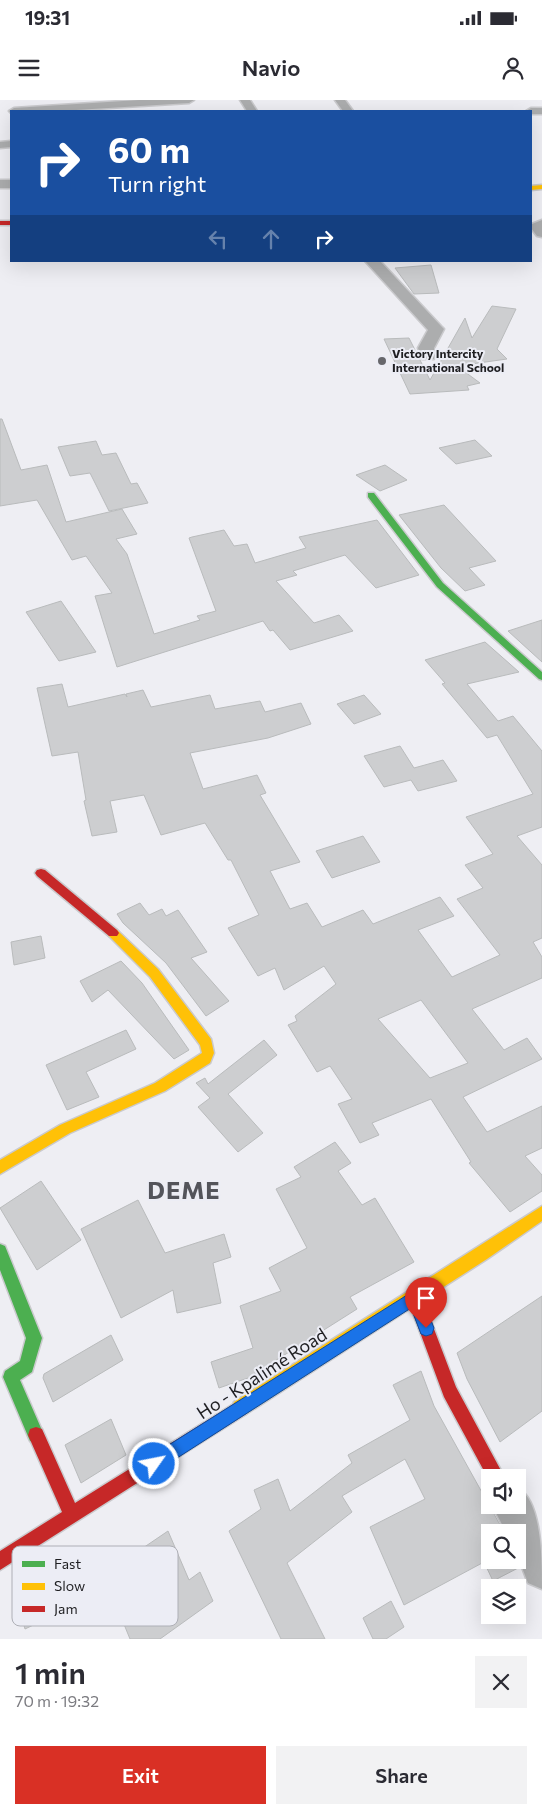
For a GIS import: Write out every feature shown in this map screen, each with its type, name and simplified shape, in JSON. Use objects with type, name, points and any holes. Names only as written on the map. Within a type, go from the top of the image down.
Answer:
[{"type":"street","points":[[29,110],[189,100]]},
{"type":"street","points":[[542,224],[537,227],[542,233]]},
{"type":"street","points":[[373,262],[436,329],[426,348],[428,356]]},
{"type":"street","points":[[371,495],[440,585],[504,645],[542,677]]},
{"type":"street","points":[[0,1167],[65,1130],[160,1087],[205,1059],[208,1053],[206,1044],[154,973],[121,940],[41,873]]},
{"type":"street","name":"Ho - Kpalimé Road","points":[[23,1546],[415,1297],[542,1213]]},
{"type":"street","points":[[0,1251],[34,1338],[26,1366],[5,1378],[72,1515]]},
{"type":"street","points":[[415,1297],[450,1391],[492,1469]]},
{"type":"street","points":[[517,1514],[532,1540],[542,1570]]},
{"type":"street","name":"Ho - Kpalimé Road","points":[[0,1561],[12,1553]]},
{"type":"building","points":[[431,265],[439,293],[414,294],[395,268]]},
{"type":"building","points":[[492,306],[516,309],[497,349],[507,359],[457,366],[480,383],[467,386],[469,390],[410,394],[384,339],[409,338],[430,380],[465,318],[472,338]]},
{"type":"building","points":[[0,419],[2,419],[21,470],[47,465],[66,522],[122,509],[137,534],[116,539],[127,554],[154,634],[200,620],[197,616],[216,611],[189,538],[192,537],[224,530],[234,546],[247,544],[255,563],[306,548],[299,537],[377,520],[419,575],[376,588],[345,555],[293,571],[297,575],[276,581],[314,623],[339,615],[353,631],[290,650],[273,630],[270,631],[263,621],[117,667],[95,596],[112,593],[86,556],[72,560],[37,500],[0,506]]},
{"type":"building","points":[[475,440],[492,456],[456,464],[439,448]]},
{"type":"building","points":[[96,441],[102,455],[116,453],[131,484],[137,483],[148,503],[109,511],[90,473],[70,476],[58,447]]},
{"type":"building","points":[[385,465],[407,480],[380,491],[356,475]]},
{"type":"building","points":[[444,505],[496,561],[469,568],[485,585],[465,591],[441,568],[399,515]]},
{"type":"building","points":[[61,601],[96,652],[59,661],[26,612]]},
{"type":"building","points":[[542,620],[542,662],[508,631]]},
{"type":"building","points":[[485,642],[519,672],[467,684],[498,721],[513,716],[542,751],[542,827],[517,836],[542,865],[542,938],[533,942],[542,957],[542,978],[472,1009],[504,1050],[527,1038],[542,1059],[463,1097],[487,1132],[542,1106],[542,1148],[525,1156],[542,1175],[542,1191],[510,1212],[469,1163],[471,1162],[431,1099],[372,1123],[379,1135],[360,1143],[338,1104],[352,1099],[330,1066],[317,1072],[288,1025],[297,1021],[295,1016],[336,984],[324,966],[284,990],[275,968],[258,976],[228,928],[259,915],[231,860],[228,860],[205,823],[161,835],[144,795],[110,801],[117,832],[92,836],[84,801],[86,800],[78,752],[52,756],[37,688],[62,684],[68,707],[125,694],[127,697],[126,694],[143,690],[151,707],[210,695],[215,709],[260,701],[265,712],[301,703],[311,724],[268,738],[190,753],[203,789],[257,775],[266,793],[260,795],[300,862],[270,871],[290,909],[307,903],[322,927],[363,910],[373,924],[440,897],[454,916],[418,930],[452,977],[500,955],[457,899],[483,888],[465,865],[493,854],[466,817],[533,794],[497,735],[487,738],[442,684],[445,683],[425,660]],"holes":[[[421,1000],[468,1063],[430,1078],[378,1019]]]},
{"type":"building","points":[[364,695],[381,714],[354,724],[337,704]]},
{"type":"building","points":[[400,746],[414,768],[443,760],[457,781],[418,791],[411,780],[384,787],[364,756]]},
{"type":"building","points":[[363,836],[380,862],[332,878],[316,851]]},
{"type":"building","points":[[140,903],[149,915],[162,909],[166,916],[178,910],[207,952],[191,958],[229,1001],[206,1016],[166,963],[123,923],[117,914]]},
{"type":"building","points":[[41,936],[45,958],[14,965],[11,942]]},
{"type":"building","points":[[121,961],[142,983],[189,1050],[174,1059],[108,990],[92,1002],[80,981]]},
{"type":"building","points":[[126,1030],[136,1049],[86,1072],[99,1097],[67,1110],[46,1065]]},
{"type":"building","points":[[264,1040],[277,1055],[228,1094],[263,1133],[238,1152],[198,1107],[210,1098],[196,1083],[205,1078],[208,1084]]},
{"type":"building","points":[[335,1142],[351,1163],[338,1171],[362,1205],[375,1198],[414,1262],[350,1297],[357,1309],[248,1378],[219,1388],[211,1362],[253,1348],[240,1306],[281,1291],[269,1268],[307,1248],[276,1189],[301,1177],[294,1167]]},
{"type":"building","points":[[41,1181],[81,1240],[37,1270],[0,1208]]},
{"type":"building","points":[[138,1200],[165,1253],[224,1234],[231,1257],[213,1263],[221,1303],[177,1313],[173,1290],[121,1318],[81,1229]]},
{"type":"building","points":[[542,1296],[542,1411],[500,1442],[467,1379],[457,1353]]},
{"type":"building","points":[[111,1335],[123,1360],[53,1402],[43,1378],[44,1374]]},
{"type":"building","points":[[421,1371],[434,1406],[481,1491],[481,1514],[494,1514],[500,1524],[481,1524],[481,1564],[404,1605],[370,1527],[425,1499],[405,1459],[342,1496],[352,1512],[287,1563],[325,1639],[281,1639],[229,1531],[261,1509],[254,1490],[278,1479],[290,1511],[352,1463],[348,1455],[410,1420],[393,1385]]},
{"type":"building","points":[[111,1419],[126,1455],[81,1483],[65,1445]]},
{"type":"building","points":[[168,1531],[174,1546],[146,1546]]},
{"type":"building","points":[[178,1554],[189,1580],[200,1572],[213,1601],[160,1639],[130,1639],[125,1626],[178,1626]]},
{"type":"building","points":[[487,1569],[516,1569],[497,1579],[492,1579]]},
{"type":"building","points":[[391,1601],[404,1627],[386,1639],[373,1639],[363,1618]]},
{"type":"traffic: fast","points":[[371,495],[440,585],[542,677]]},
{"type":"traffic: fast","points":[[0,1251],[34,1338],[26,1366],[11,1377],[36,1435]]},
{"type":"traffic: slow","points":[[532,188],[542,187]]},
{"type":"traffic: slow","points":[[0,1167],[65,1129],[160,1087],[205,1059],[208,1053],[206,1043],[154,973],[113,933]]},
{"type":"traffic: slow","points":[[240,1408],[482,1254],[542,1213]]},
{"type":"traffic: jam","points":[[0,223],[10,223]]},
{"type":"traffic: jam","points":[[41,873],[113,933]]},
{"type":"traffic: jam","points":[[415,1297],[450,1391],[492,1469]]},
{"type":"traffic: jam","points":[[24,1546],[240,1408]]},
{"type":"traffic: jam","points":[[36,1435],[72,1515]]},
{"type":"traffic: jam","points":[[0,1561],[12,1553]]},
{"type":"place","name":"Victory Intercity International School","points":[[382,361]]},
{"type":"district","name":"DEME","points":[[184,1191]]},
{"type":"route","points":[[154,1464],[415,1297],[426,1328]]}]
